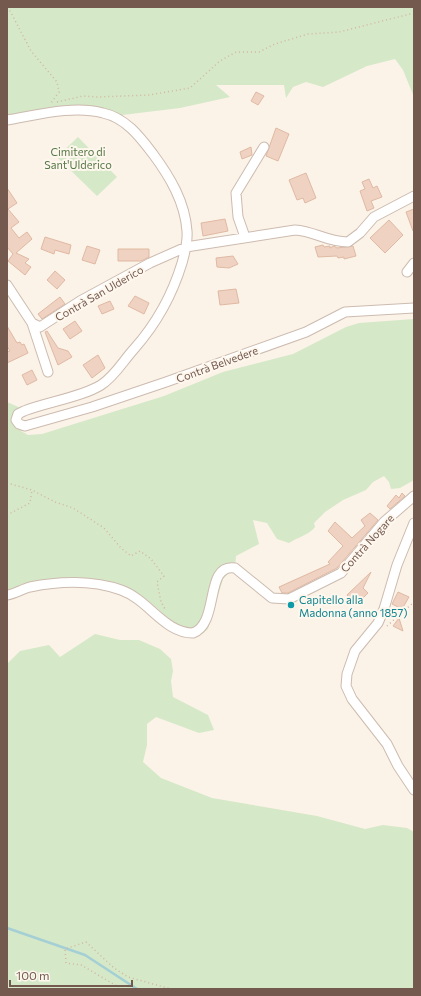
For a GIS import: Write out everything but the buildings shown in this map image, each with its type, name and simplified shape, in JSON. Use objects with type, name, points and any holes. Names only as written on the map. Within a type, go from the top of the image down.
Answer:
[{"type":"street","points":[[7,120],[69,111],[91,111],[103,113],[125,123],[139,136],[159,162],[178,194],[187,230],[186,247],[295,230],[310,233],[331,241],[348,242],[360,233],[374,217],[414,196]]},
{"type":"street","points":[[245,237],[238,216],[236,193],[264,147]]},
{"type":"street","name":"Contrà San Ulderico","points":[[32,323],[40,327],[80,301],[150,262],[186,247]]},
{"type":"street","name":"Contrà Belvedere","points":[[186,247],[176,284],[159,317],[113,375],[101,385],[83,393],[18,414],[16,420],[19,424],[25,426],[92,407],[166,382],[306,332],[345,312],[414,308]]},
{"type":"street","points":[[407,272],[414,263]]},
{"type":"street","points":[[7,285],[32,323],[48,372]]},
{"type":"street","name":"Contrà Nogare","points":[[7,595],[26,588],[49,584],[96,584],[123,590],[148,606],[175,630],[188,633],[198,631],[209,615],[216,580],[223,571],[229,568],[237,569],[264,592],[275,599],[289,600],[341,574],[384,522],[414,496]]},
{"type":"street","points":[[414,522],[397,565],[384,609],[378,623],[355,651],[347,674],[346,686],[352,699],[387,744],[398,766],[414,790]]},
{"type":"path","points":[[8,7],[30,51],[57,82],[59,92],[48,108],[60,100],[83,96],[98,97],[149,94],[190,88],[220,61],[236,52],[259,52],[275,44],[308,34],[339,32],[414,13]]},
{"type":"path","points":[[7,483],[32,490],[55,502],[74,508],[104,528],[121,548],[131,556],[140,551],[151,559],[164,576],[157,582],[161,602],[165,609],[158,616]]},
{"type":"path","points":[[7,515],[30,503],[32,490]]},
{"type":"path","points":[[384,628],[414,602]]},
{"type":"path","points":[[118,989],[117,986],[80,965],[66,963],[65,950],[86,942],[108,963],[128,976],[171,989]]},
{"type":"green space","points":[[7,7],[414,7],[414,97],[403,70],[395,59],[367,66],[323,87],[306,82],[293,87],[286,98],[284,85],[216,85],[230,97],[180,108],[114,116],[80,110],[7,118]]},
{"type":"green space","name":"Cimitero di Sant'Ulderico","points":[[78,137],[117,177],[97,196],[57,157]]},
{"type":"green space","points":[[414,319],[414,480],[400,488],[391,489],[389,482],[384,476],[373,482],[366,490],[343,500],[325,512],[314,523],[315,527],[313,530],[289,543],[277,539],[267,523],[253,520],[259,544],[236,556],[235,567],[223,579],[208,629],[202,634],[197,635],[180,630],[143,597],[88,581],[7,590],[7,402],[23,409],[18,422],[21,431],[28,435],[42,434],[164,396],[223,372],[293,354],[346,327],[359,323]]},
{"type":"green space","points":[[95,634],[120,640],[139,640],[160,649],[171,659],[173,671],[171,681],[173,697],[208,715],[214,730],[199,733],[156,717],[147,724],[147,745],[143,762],[161,778],[212,798],[317,816],[365,829],[383,825],[407,828],[414,832],[414,989],[7,989],[7,664],[20,651],[49,645],[60,657]]},
{"type":"waterway","points":[[7,928],[85,955],[137,989]]},
{"type":"place","name":"Capitello alla Madonna (anno 1857)","points":[[291,605]]}]
